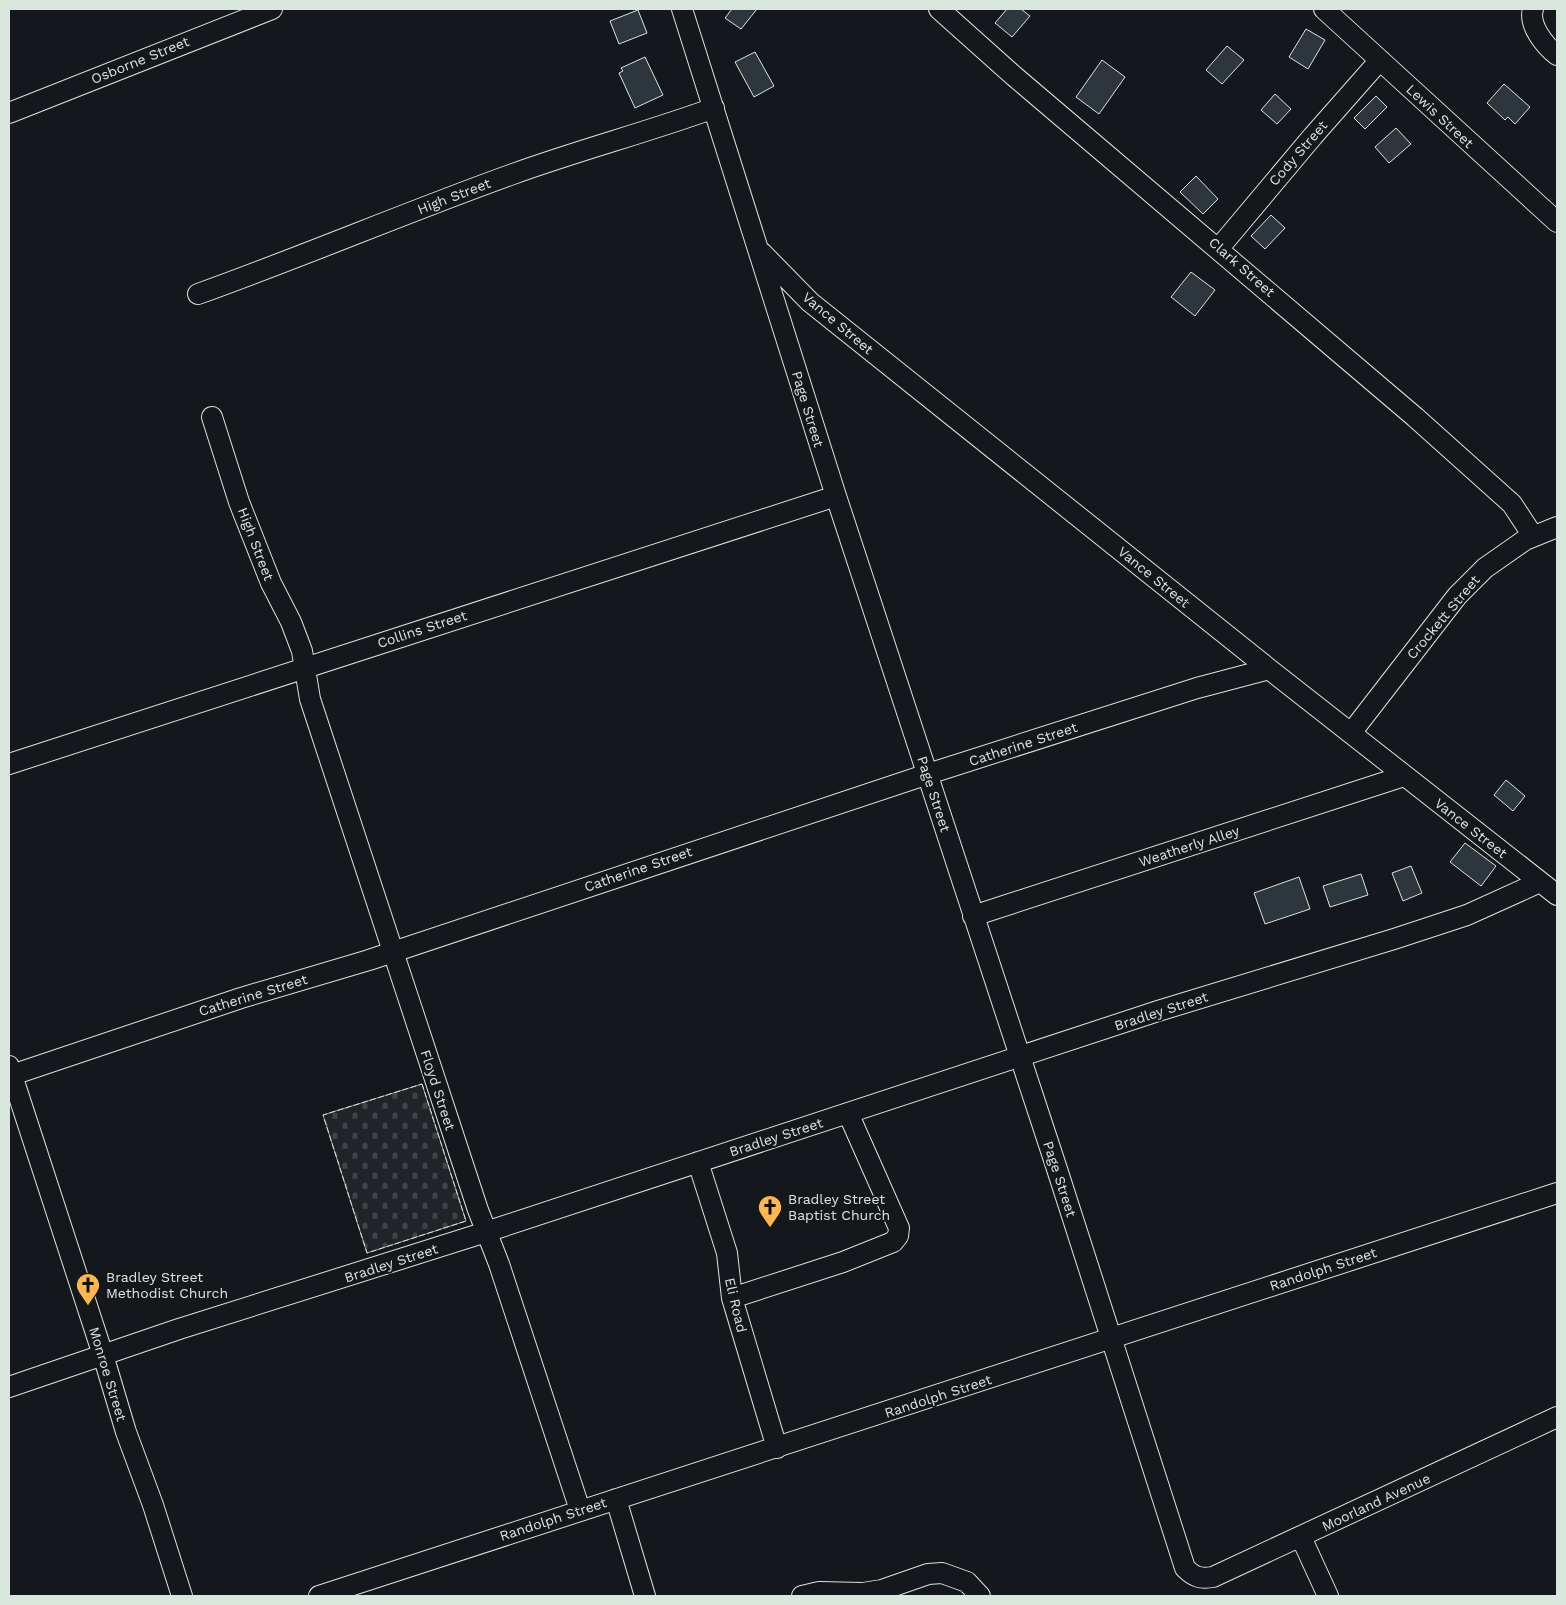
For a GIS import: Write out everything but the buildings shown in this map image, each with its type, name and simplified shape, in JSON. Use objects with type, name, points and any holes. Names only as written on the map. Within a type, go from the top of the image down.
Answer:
[{"type":"street","name":"Osborne Street","points":[[9,114],[272,9]]},
{"type":"street","name":"Page Street","points":[[682,9],[836,496],[1185,1568],[1193,1576]]},
{"type":"street","name":"Clark Street","points":[[939,9],[1058,114],[1219,248],[1415,416],[1512,504],[1533,536]]},
{"type":"street","name":"Lewis Street","points":[[1324,9],[1557,222]]},
{"type":"street","points":[[1533,9],[1532,21],[1545,42],[1557,55]]},
{"type":"street","name":"Cody Street","points":[[1219,248],[1380,60]]},
{"type":"street","name":"High Street","points":[[198,294],[285,263],[340,239],[513,174],[658,128],[714,108]]},
{"type":"street","name":"Vance Street","points":[[758,250],[810,302],[1269,669],[1557,895]]},
{"type":"street","name":"High Street","points":[[212,417],[240,502],[271,583],[299,644],[305,669]]},
{"type":"street","name":"Collins Street","points":[[9,764],[836,496]]},
{"type":"street","name":"Crockett Street","points":[[1351,733],[1457,596],[1485,568],[1509,549],[1533,536],[1557,527]]},
{"type":"street","name":"Floyd Street","points":[[305,669],[310,699],[580,1510]]},
{"type":"street","name":"Catherine Street","points":[[10,1072],[241,998],[393,952],[928,774],[1197,688],[1269,669]]},
{"type":"street","name":"Weatherly Alley","points":[[973,916],[1404,776]]},
{"type":"street","name":"Bradley Street","points":[[9,1387],[1019,1057],[1467,915],[1540,882]]},
{"type":"street","name":"Monroe Street","points":[[10,1072],[103,1355],[126,1432],[153,1505],[182,1596]]},
{"type":"street","points":[[732,1298],[843,1262],[892,1242],[898,1236],[899,1228],[848,1113]]},
{"type":"street","name":"Eli Road","points":[[698,1162],[726,1253],[732,1298],[777,1448]]},
{"type":"street","name":"Randolph Street","points":[[319,1596],[1557,1193]]},
{"type":"street","name":"Moorland Avenue","points":[[1193,1576],[1202,1578],[1213,1577],[1557,1418]]},
{"type":"street","points":[[616,1499],[644,1596]]},
{"type":"street","points":[[1300,1537],[1328,1596]]},
{"type":"street","points":[[802,1596],[819,1592],[863,1593],[882,1590],[928,1574],[942,1573],[967,1582],[980,1596]]},
{"type":"green space","points":[[422,1084],[466,1221],[367,1253],[323,1115]]},
{"type":"fence","points":[[422,1084],[466,1221],[367,1253],[323,1115],[422,1084]]},
{"type":"place","name":"Bradley Street Baptist Church","points":[[770,1228]]},
{"type":"place","name":"Bradley Street Methodist Church","points":[[88,1306]]}]
